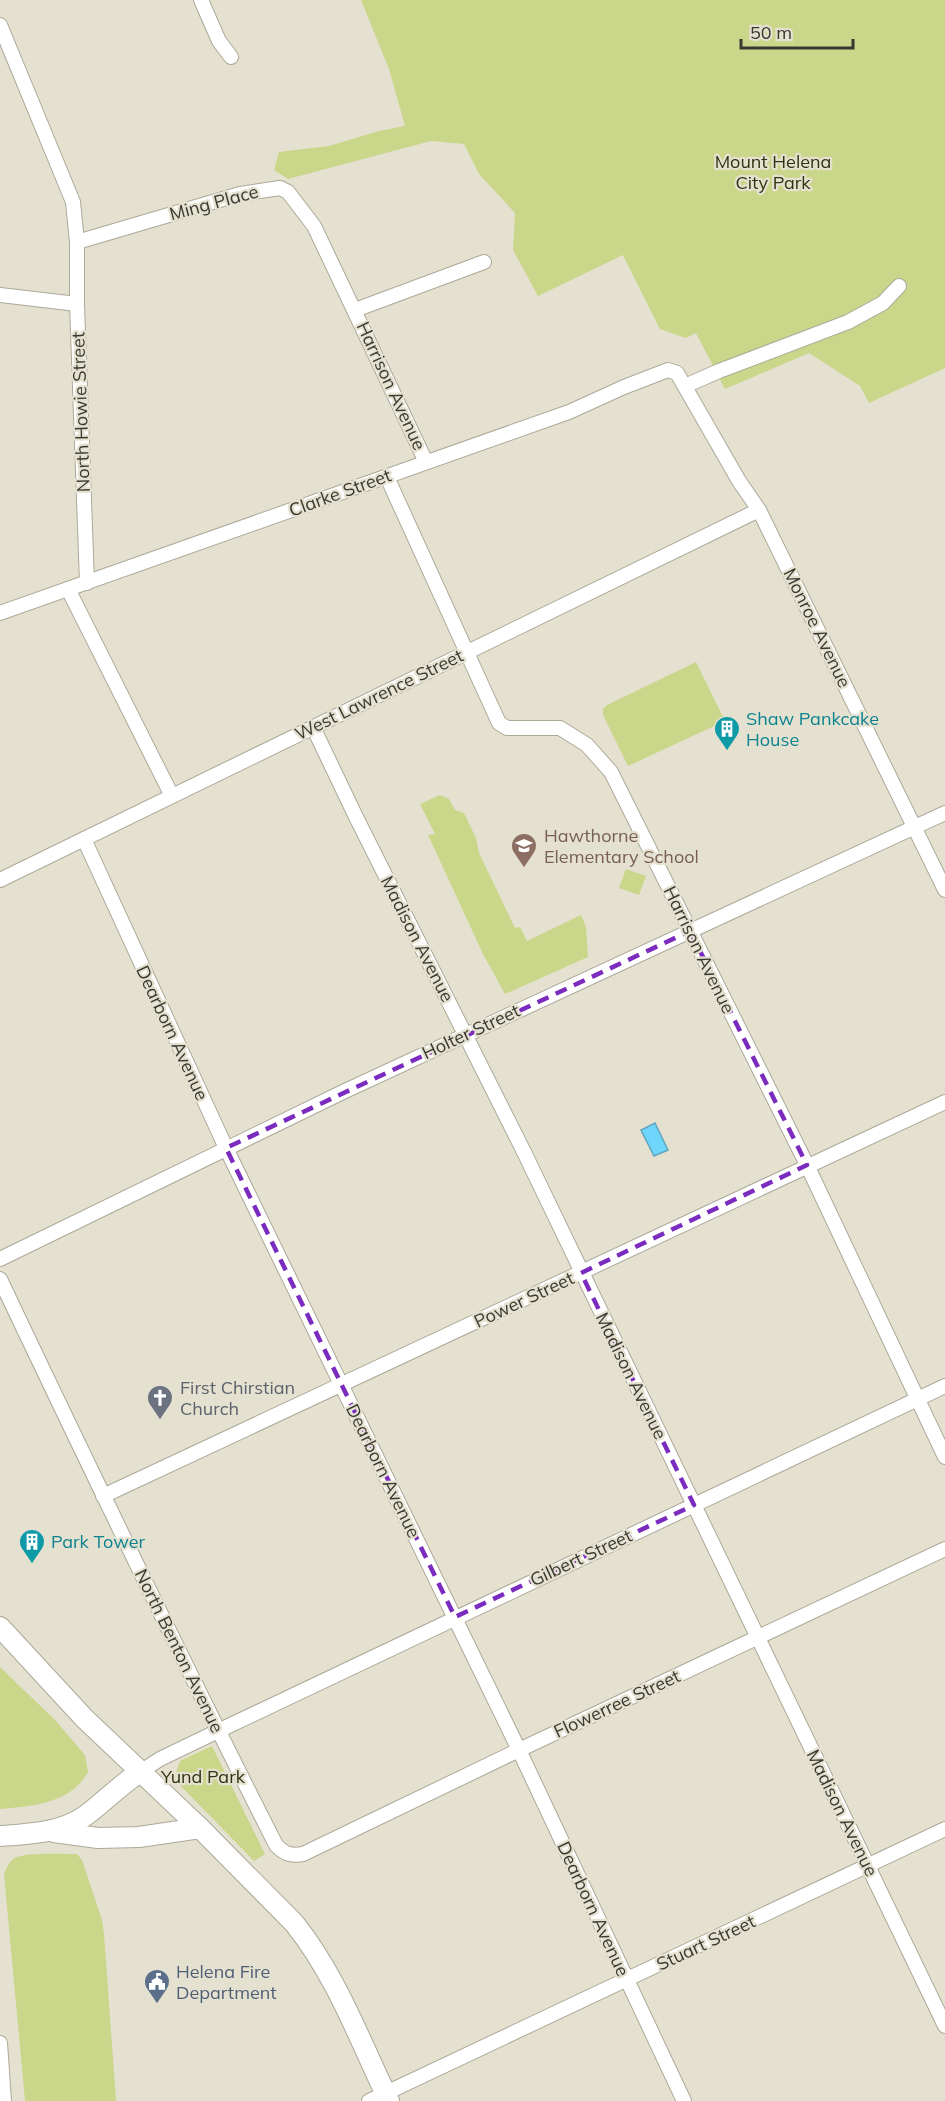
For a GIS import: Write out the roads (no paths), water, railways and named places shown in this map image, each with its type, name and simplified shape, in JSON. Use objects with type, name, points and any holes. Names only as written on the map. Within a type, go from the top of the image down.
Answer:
[{"type":"main road","points":[[0,1627],[84,1718],[200,1828],[294,1923],[335,1985],[381,2098]]},
{"type":"main road","points":[[48,1832],[84,1817],[119,1786],[140,1772]]},
{"type":"main road","points":[[0,1836],[48,1832],[98,1838],[138,1837],[200,1828]]},
{"type":"street","points":[[201,0],[219,41],[231,57]]},
{"type":"street","name":"North Howie Street","points":[[0,26],[73,202],[77,242],[77,304],[87,583]]},
{"type":"street","name":"Ming Place","points":[[77,242],[240,194],[280,188],[288,192],[314,226],[355,310]]},
{"type":"street","points":[[355,310],[484,262]]},
{"type":"street","points":[[685,386],[848,322],[883,303],[899,286]]},
{"type":"street","points":[[0,295],[77,304]]},
{"type":"street","name":"Harrison Avenue","points":[[355,310],[426,462]]},
{"type":"street","name":"Clarke Street","points":[[0,613],[569,412],[668,370],[677,373]]},
{"type":"street","name":"Monroe Avenue","points":[[677,373],[759,510],[945,890]]},
{"type":"street","name":"Harrison Avenue","points":[[387,477],[500,723],[507,728],[560,728],[587,745],[611,772],[807,1165],[945,1457]]},
{"type":"street","name":"West Lawrence Street","points":[[0,880],[759,510]]},
{"type":"street","points":[[68,589],[172,796]]},
{"type":"street","name":"Madison Avenue","points":[[313,727],[694,1505],[945,2026]]},
{"type":"street","name":"Holter Street","points":[[0,1258],[465,1035],[945,813]]},
{"type":"street","name":"Dearborn Avenue","points":[[84,839],[226,1148],[519,1750],[684,2101]]},
{"type":"street","name":"Power Street","points":[[103,1496],[945,1102]]},
{"type":"street","name":"North Benton Avenue","points":[[0,1279],[4,1300],[218,1731],[276,1845],[288,1855]]},
{"type":"street","name":"Gilbert Street","points":[[140,1772],[160,1759],[455,1617],[945,1386]]},
{"type":"street","name":"Flowerree Street","points":[[288,1855],[303,1854],[945,1549]]},
{"type":"street","name":"Stuart Street","points":[[381,2098],[945,1829]]},
{"type":"street","points":[[0,2043],[4,2101]]},
{"type":"water","points":[[655,1123],[668,1150],[654,1156],[641,1130]]},
{"type":"place","name":"Shaw Pankcake House","points":[[727,752]]},
{"type":"place","name":"Hawthorne Elementary School","points":[[524,869]]},
{"type":"place","name":"First Chirstian Church","points":[[160,1421]]},
{"type":"place","name":"Park Tower","points":[[32,1565]]},
{"type":"place","name":"Helena Fire Department","points":[[157,2005]]},
{"type":"park label","name":"Mount Helena City Park","points":[[773,172]]},
{"type":"park label","name":"Yund Park","points":[[203,1777]]}]
